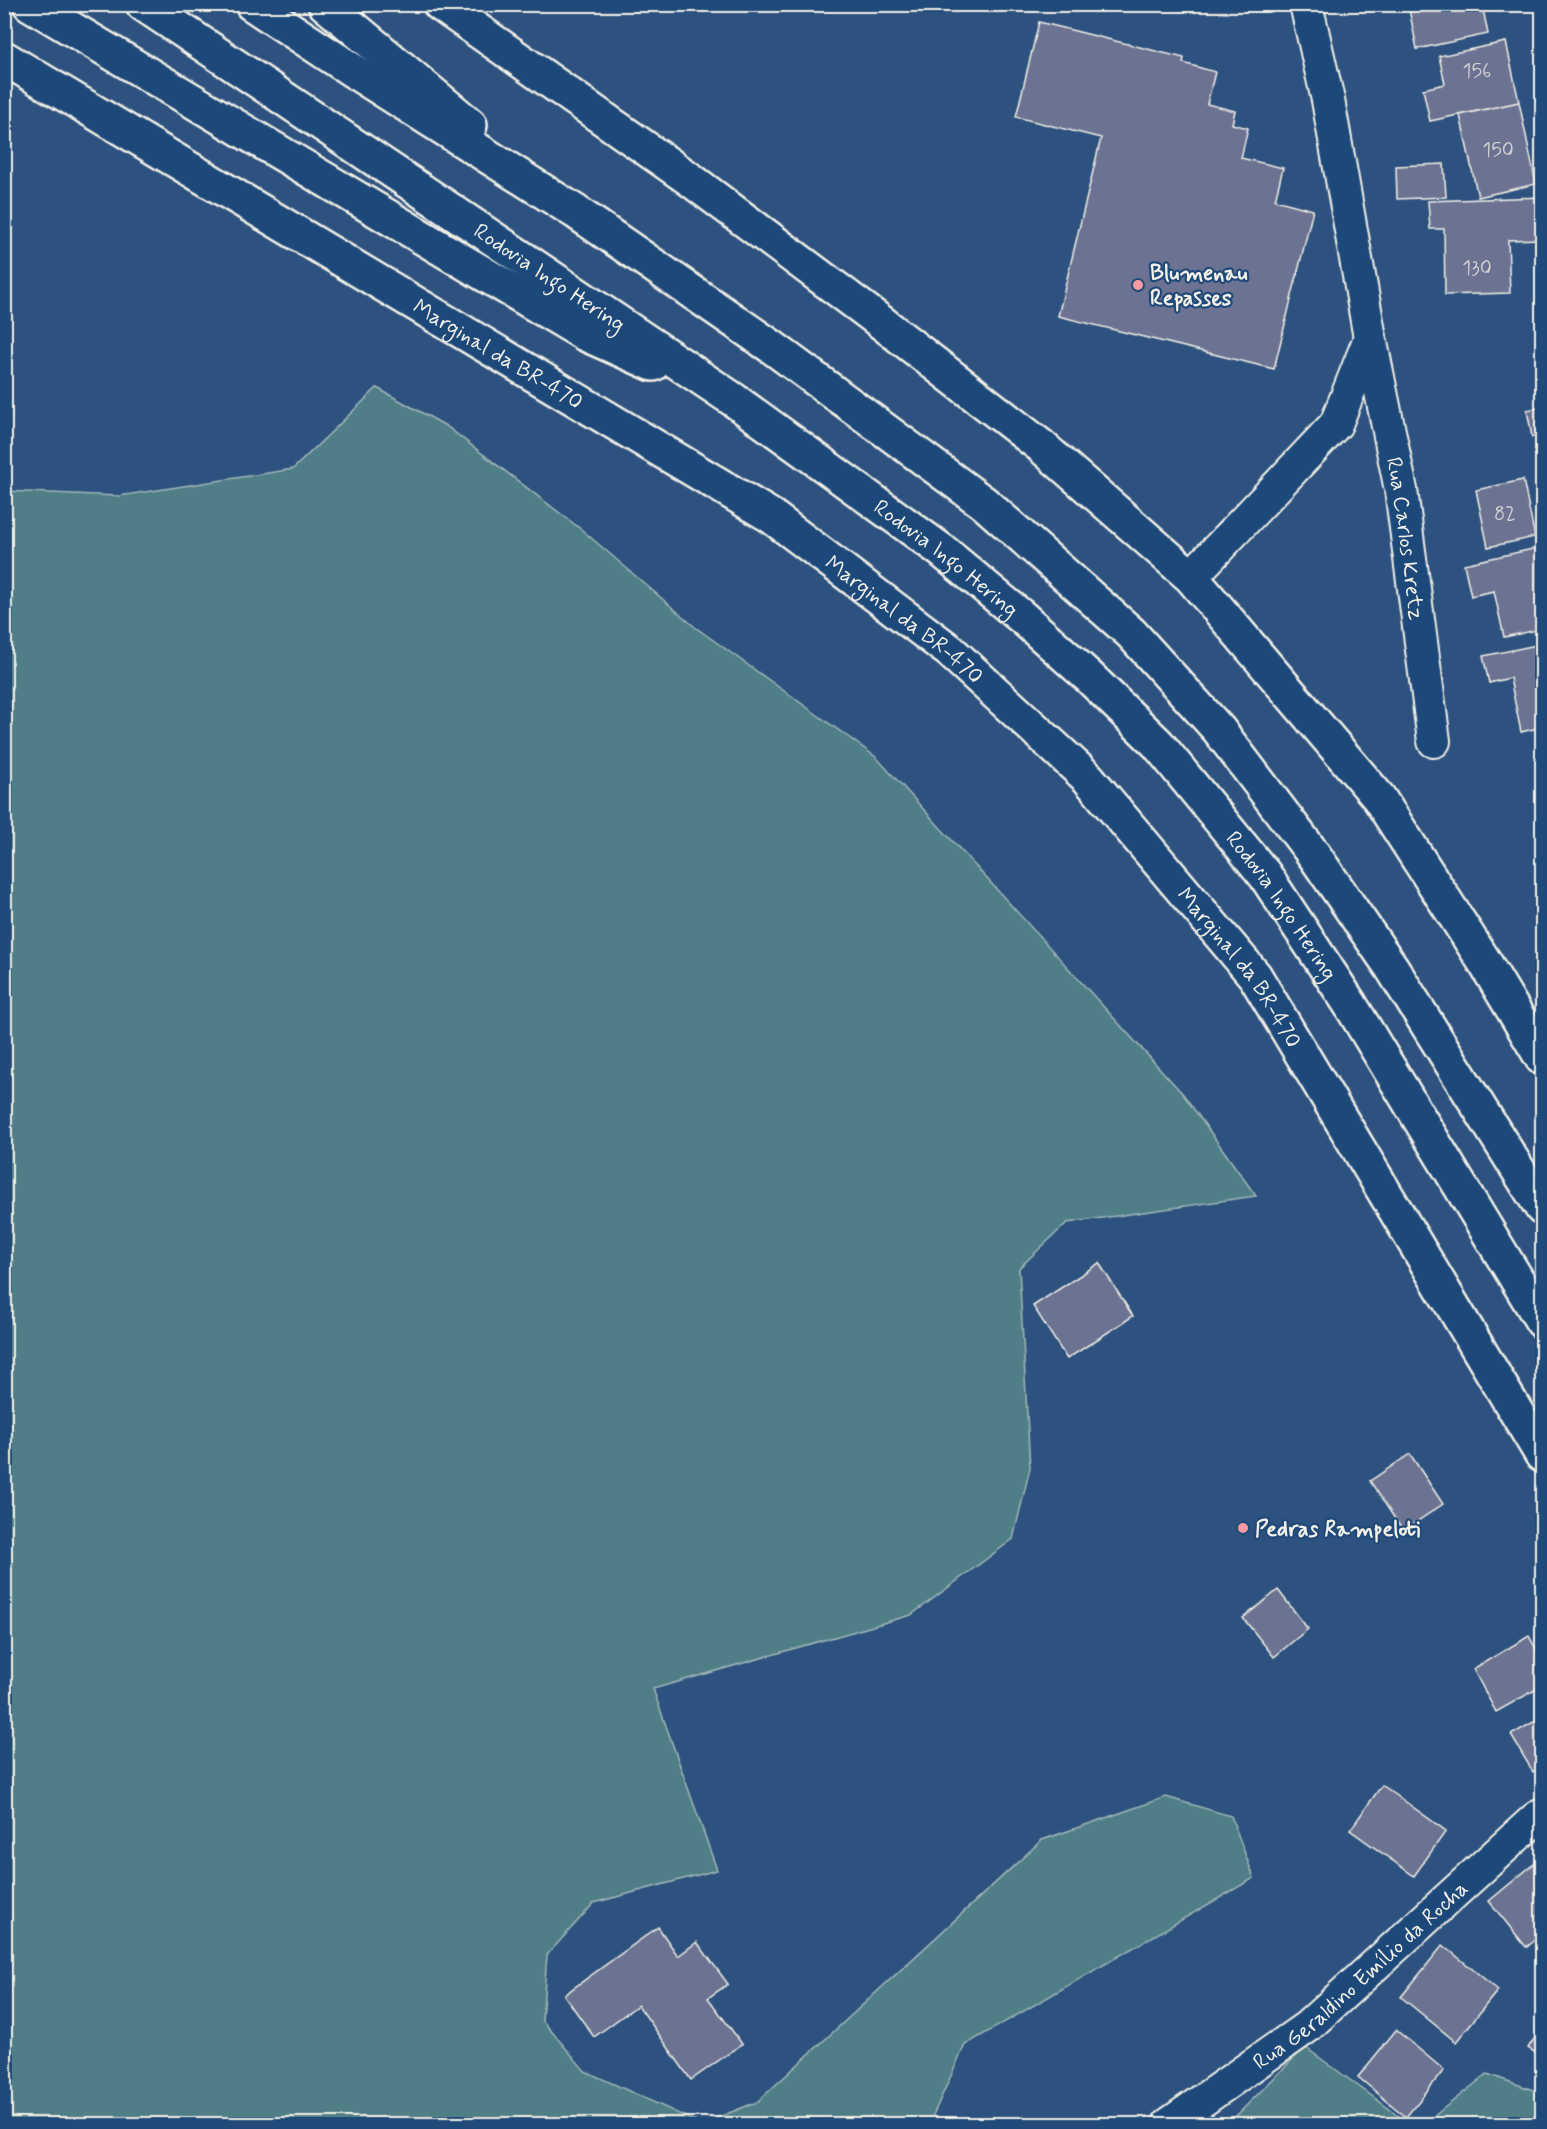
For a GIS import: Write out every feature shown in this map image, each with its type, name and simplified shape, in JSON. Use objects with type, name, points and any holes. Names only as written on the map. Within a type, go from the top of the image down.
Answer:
[{"type":"main road","points":[[30,4],[585,334],[734,400]]},
{"type":"main road","name":"Rodovia Ingo Hering","points":[[143,4],[734,400],[941,550],[1031,625],[1158,744],[1271,885],[1350,1005],[1542,1321]]},
{"type":"main road","points":[[252,4],[576,212],[772,347],[984,503],[1131,633],[1219,730],[1314,855],[1392,968],[1542,1208]]},
{"type":"main road","points":[[325,4],[576,212]]},
{"type":"main road","points":[[440,4],[691,180],[878,319],[1041,446],[1191,577],[1379,798],[1484,961],[1542,1058]]},
{"type":"main road","name":"Marginal da BR-470","points":[[4,58],[771,516],[950,651],[1088,778],[1255,976],[1542,1455]]},
{"type":"street","name":"Rua Carlos Kretz","points":[[1306,4],[1328,100],[1370,338],[1401,490],[1434,741]]},
{"type":"street","points":[[1191,577],[1336,424],[1370,338]]},
{"type":"street","name":"Rua Geraldino Emílio da Rocha","points":[[1170,2124],[1307,2027],[1542,1814]]},
{"type":"green space","points":[[377,388],[446,426],[582,530],[695,627],[876,757],[1183,1094],[1256,1196],[1067,1223],[1019,1268],[1030,1468],[1013,1539],[911,1615],[653,1689],[717,1870],[594,1903],[547,1955],[542,2020],[585,2071],[701,2124],[5,2124],[5,491],[119,496],[293,469]]},
{"type":"green space","points":[[1166,1797],[1231,1816],[1254,1878],[965,2045],[929,2124],[701,2124],[757,2102],[1042,1840]]},
{"type":"green space","points":[[1305,2047],[1410,2124],[1228,2124]]},
{"type":"green space","points":[[1487,2074],[1542,2093],[1542,2124],[1424,2124]]},
{"type":"building","points":[[1408,4],[1482,4],[1488,34],[1417,49]]},
{"type":"building","points":[[1039,22],[1184,58],[1183,63],[1215,72],[1207,104],[1235,111],[1232,124],[1248,128],[1241,158],[1283,168],[1275,200],[1313,210],[1274,369],[1058,316],[1101,138],[1016,117]]},
{"type":"building","points":[[1506,42],[1519,102],[1430,121],[1423,89],[1445,84],[1439,56]]},
{"type":"building","points":[[1519,102],[1536,184],[1478,197],[1460,115]]},
{"type":"building","points":[[1444,164],[1446,197],[1397,199],[1396,166]]},
{"type":"building","points":[[1542,197],[1542,239],[1508,240],[1510,293],[1445,295],[1444,229],[1430,229],[1428,201]]},
{"type":"building","points":[[1542,407],[1542,435],[1532,437],[1527,410]]},
{"type":"building","points":[[1542,442],[1542,474],[1536,444]]},
{"type":"building","points":[[1523,480],[1535,537],[1488,547],[1476,490]]},
{"type":"building","points":[[1542,547],[1542,629],[1504,637],[1494,591],[1471,596],[1464,564]]},
{"type":"building","points":[[1542,644],[1542,727],[1521,732],[1510,678],[1489,683],[1483,656]]},
{"type":"building","points":[[1099,1263],[1133,1316],[1067,1359],[1033,1306]]},
{"type":"building","points":[[1410,1454],[1443,1504],[1403,1531],[1370,1481]]},
{"type":"building","points":[[1278,1590],[1308,1629],[1274,1657],[1243,1618]]},
{"type":"building","points":[[1529,1636],[1542,1660],[1542,1686],[1496,1712],[1473,1669]]},
{"type":"building","points":[[1542,1717],[1542,1766],[1533,1772],[1511,1735]]},
{"type":"building","points":[[1382,1785],[1446,1831],[1414,1876],[1350,1830]]},
{"type":"building","points":[[1542,1857],[1542,1933],[1526,1947],[1489,1901]]},
{"type":"building","points":[[658,1927],[678,1956],[697,1942],[728,1984],[708,1998],[742,2044],[691,2080],[638,2005],[594,2037],[564,1995]]},
{"type":"building","points":[[1443,1945],[1498,1990],[1456,2042],[1401,1997]]},
{"type":"building","points":[[1542,2027],[1542,2057],[1528,2048]]},
{"type":"building","points":[[1396,2030],[1444,2070],[1406,2117],[1358,2077]]},
{"type":"place","name":"Blumenau Repasses","points":[[1138,285]]},
{"type":"place","name":"Pedras Rampeloti","points":[[1243,1528]]}]
